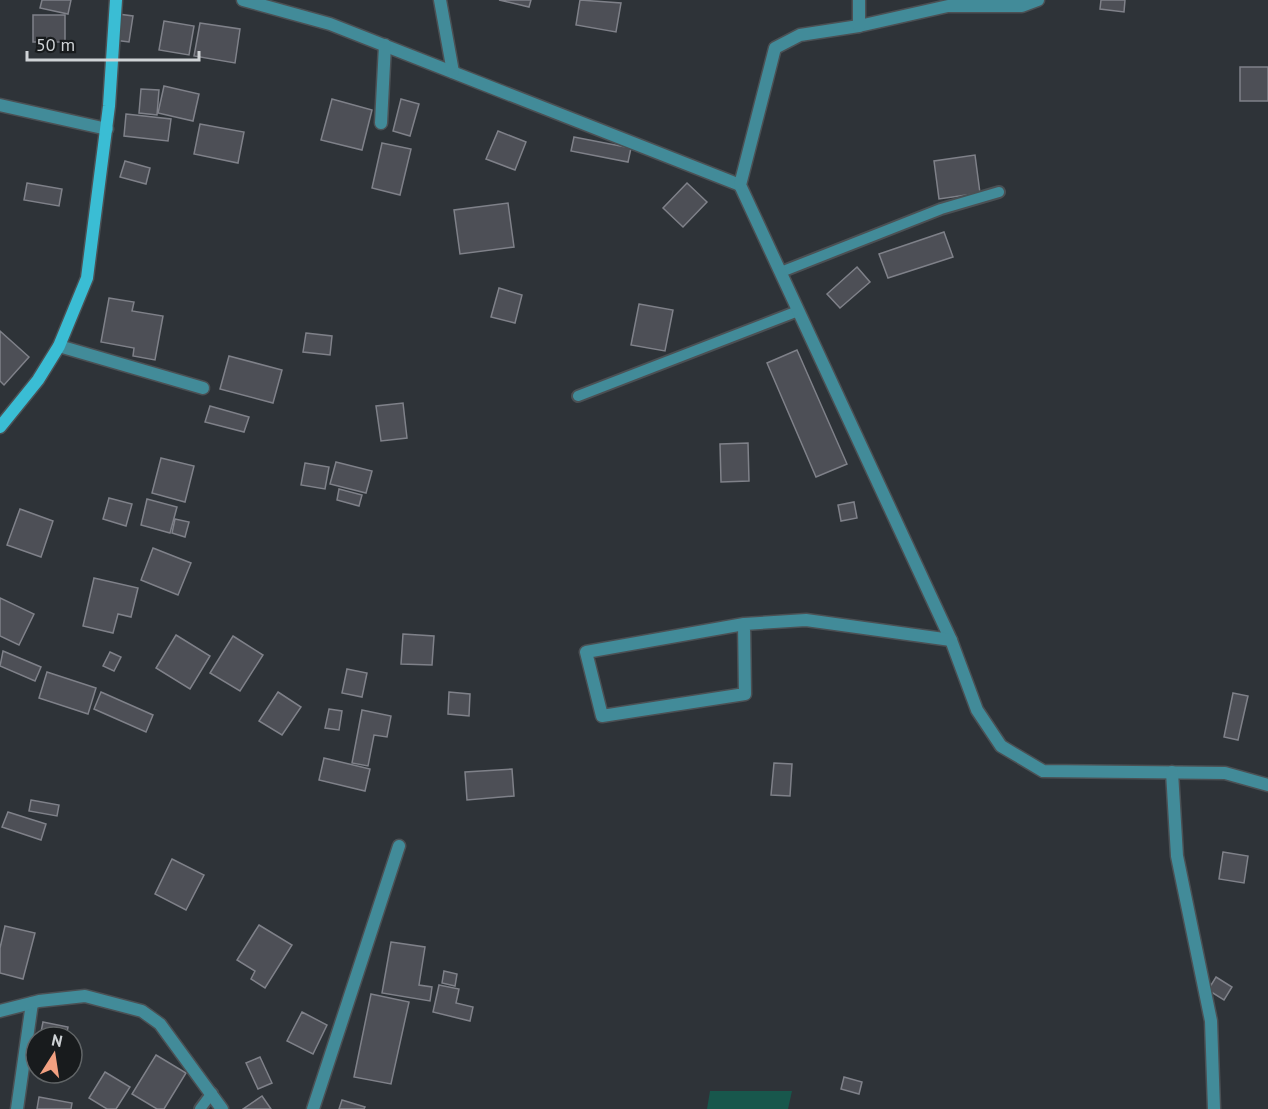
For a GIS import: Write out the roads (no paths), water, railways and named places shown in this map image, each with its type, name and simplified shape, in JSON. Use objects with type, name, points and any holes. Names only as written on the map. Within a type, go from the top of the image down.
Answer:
[{"type":"main road","points":[[0,427],[38,380],[59,346],[87,278],[107,129],[116,0]]},
{"type":"street","points":[[243,0],[330,24],[740,185]]},
{"type":"street","points":[[440,0],[453,72]]},
{"type":"street","points":[[859,0],[859,26]]},
{"type":"street","points":[[1038,0],[1022,6],[948,6],[859,26],[800,34],[775,48],[740,185],[951,640],[977,710],[1001,746],[1043,771],[1225,773],[1268,785]]},
{"type":"street","points":[[381,123],[384,45]]},
{"type":"street","points":[[0,105],[107,129]]},
{"type":"street","points":[[59,346],[203,388]]},
{"type":"street","points":[[744,624],[745,694],[602,716],[586,652],[744,624],[806,620],[951,640]]},
{"type":"street","points":[[1172,772],[1177,856],[1211,1021],[1214,1109]]},
{"type":"street","points":[[313,1109],[399,846]]},
{"type":"street","points":[[0,1011],[32,1003],[85,996],[142,1011],[160,1024],[222,1109]]},
{"type":"street","points":[[17,1109],[32,1003]]},
{"type":"lane","points":[[781,272],[941,209],[999,192]]},
{"type":"lane","points":[[578,396],[798,311]]},
{"type":"lane","points":[[200,1109],[212,1093]]}]
